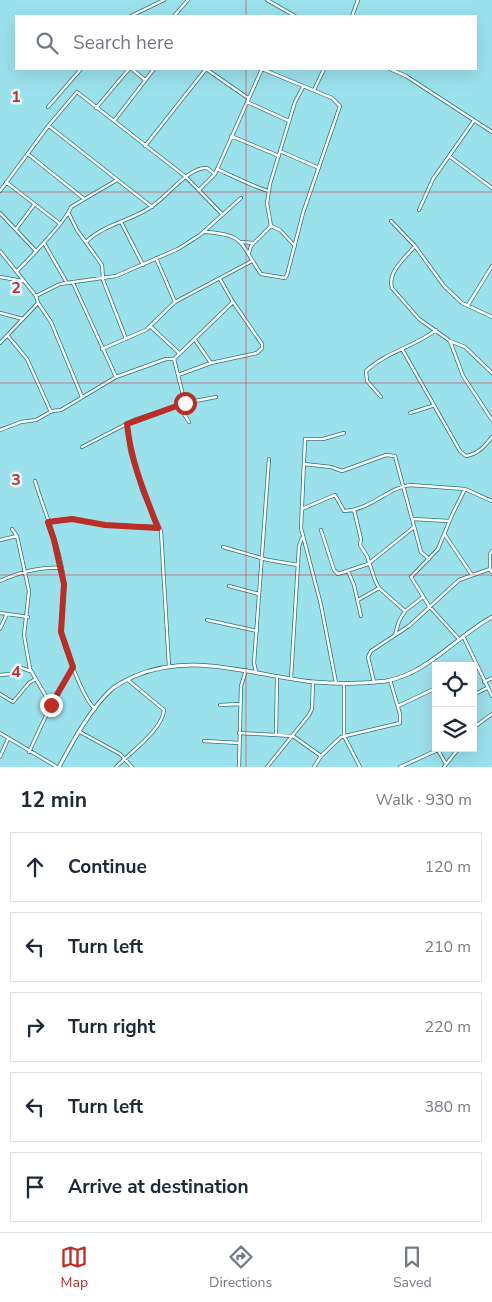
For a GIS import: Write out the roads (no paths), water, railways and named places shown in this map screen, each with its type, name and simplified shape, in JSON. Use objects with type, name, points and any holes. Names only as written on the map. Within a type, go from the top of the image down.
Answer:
[{"type":"street","points":[[133,15],[164,0]]},
{"type":"street","points":[[175,15],[188,0]]},
{"type":"street","points":[[267,0],[293,15]]},
{"type":"street","points":[[352,15],[358,0]]},
{"type":"street","points":[[284,15],[286,11]]},
{"type":"street","points":[[48,107],[80,70]]},
{"type":"street","points":[[96,108],[130,70]]},
{"type":"street","points":[[132,70],[145,80]]},
{"type":"street","points":[[114,121],[153,70]]},
{"type":"street","points":[[146,146],[205,70]]},
{"type":"street","points":[[207,70],[248,98]]},
{"type":"street","points":[[199,190],[215,174],[262,70]]},
{"type":"street","points":[[204,232],[232,235],[241,242],[261,274],[285,278],[296,246],[303,213],[340,106],[332,98],[264,70]]},
{"type":"street","points":[[314,90],[324,70]]},
{"type":"street","points":[[392,70],[419,84],[473,122],[492,132]]},
{"type":"street","points":[[271,226],[267,203],[268,191],[295,102],[303,87]]},
{"type":"street","points":[[0,191],[77,92],[186,177],[222,214]]},
{"type":"street","points":[[247,102],[289,121]]},
{"type":"street","points":[[418,210],[433,179],[473,122]]},
{"type":"street","points":[[49,126],[152,207]]},
{"type":"street","points":[[231,136],[279,156]]},
{"type":"street","points":[[281,152],[320,168]]},
{"type":"street","points":[[28,154],[83,198]]},
{"type":"street","points":[[449,156],[492,188]]},
{"type":"street","points":[[86,242],[99,231],[152,207],[199,168],[207,168],[215,174]]},
{"type":"street","points":[[217,169],[251,183],[262,191],[268,191]]},
{"type":"street","points":[[17,271],[69,214],[71,208],[83,198],[117,180]]},
{"type":"street","points":[[6,182],[59,224]]},
{"type":"street","points":[[36,296],[50,288],[67,283],[91,278],[116,276],[184,246],[204,232],[241,198]]},
{"type":"street","points":[[16,229],[34,205]]},
{"type":"street","points":[[0,213],[36,251]]},
{"type":"street","points":[[69,214],[77,230],[102,265],[103,278],[126,339]]},
{"type":"street","points":[[121,221],[143,265]]},
{"type":"street","points":[[391,221],[415,246],[444,286],[462,303],[492,317]]},
{"type":"street","points":[[271,226],[280,230],[296,246]]},
{"type":"street","points":[[249,253],[253,244],[271,226]]},
{"type":"street","points":[[241,242],[253,244]]},
{"type":"street","points":[[44,243],[67,283]]},
{"type":"street","points":[[415,246],[392,275],[390,282],[392,288],[419,318],[450,340],[465,347],[492,373]]},
{"type":"street","points":[[0,250],[36,296],[38,303],[51,322],[82,396]]},
{"type":"street","points":[[156,258],[174,302]]},
{"type":"street","points":[[102,349],[146,330],[174,302],[252,261]]},
{"type":"street","points":[[468,305],[491,273],[492,266]]},
{"type":"street","points":[[0,277],[23,281]]},
{"type":"street","points":[[178,375],[211,364],[257,353],[262,348],[262,344],[232,302],[220,279]]},
{"type":"street","points":[[72,283],[116,377]]},
{"type":"street","points":[[174,359],[232,302]]},
{"type":"street","points":[[0,344],[38,303]]},
{"type":"street","points":[[0,313],[23,319]]},
{"type":"street","points":[[150,326],[179,353]]},
{"type":"street","points":[[381,397],[367,381],[366,371],[394,352],[425,338],[436,330]]},
{"type":"street","points":[[8,336],[26,359],[51,412]]},
{"type":"street","points":[[195,340],[211,364]]},
{"type":"street","points":[[450,340],[463,376],[492,420]]},
{"type":"street","points":[[402,349],[455,446],[466,456],[473,455],[492,438]]},
{"type":"street","points":[[0,430],[21,422],[36,420],[51,412],[61,410],[116,377],[166,359],[174,359]]},
{"type":"street","points":[[174,359],[185,403]]},
{"type":"street","points":[[82,447],[127,424],[185,403],[216,397]]},
{"type":"street","points":[[180,406],[189,422]]},
{"type":"street","points":[[410,413],[432,406]]},
{"type":"street","points":[[127,424],[130,452],[143,493],[161,531],[169,666]]},
{"type":"street","points":[[291,678],[298,565],[302,538],[305,439],[323,439],[344,433]]},
{"type":"street","points":[[304,464],[331,467],[342,471],[390,454],[395,456],[421,552],[429,559]]},
{"type":"street","points":[[256,672],[269,459]]},
{"type":"street","points":[[35,481],[64,584],[61,632],[73,667],[88,700],[95,709]]},
{"type":"street","points":[[302,509],[336,495],[344,510],[354,510],[372,504],[404,486],[430,485],[465,489],[492,501]]},
{"type":"street","points":[[465,489],[438,549],[411,577],[429,606],[462,639],[492,696]]},
{"type":"street","points":[[354,510],[361,539],[360,545],[367,556],[368,564],[380,588],[405,611]]},
{"type":"street","points":[[48,522],[72,519],[105,525],[158,528]]},
{"type":"street","points":[[413,519],[449,522]]},
{"type":"street","points":[[321,530],[334,570],[338,574],[368,564],[414,527]]},
{"type":"street","points":[[12,529],[17,536],[26,572],[29,598],[28,617],[24,635],[31,672],[34,680],[51,705]]},
{"type":"street","points":[[444,534],[472,575]]},
{"type":"street","points":[[0,540],[17,536]]},
{"type":"street","points":[[302,538],[321,605],[336,683]]},
{"type":"street","points":[[223,547],[262,558],[298,565]]},
{"type":"street","points":[[374,682],[369,654],[409,626],[451,586],[472,575],[491,570],[490,554],[492,551]]},
{"type":"street","points":[[0,581],[26,572],[50,567],[61,568]]},
{"type":"street","points":[[348,571],[358,600],[361,616]]},
{"type":"street","points":[[229,586],[260,594]]},
{"type":"street","points":[[358,600],[380,588]]},
{"type":"street","points":[[395,635],[400,619],[405,611],[423,597]]},
{"type":"street","points":[[0,613],[28,617]]},
{"type":"street","points":[[0,629],[7,614]]},
{"type":"street","points":[[0,733],[29,752],[60,767],[95,709],[113,688],[128,680],[169,666],[228,666],[277,677],[313,682],[344,683],[390,680],[412,671],[492,617]]},
{"type":"street","points":[[207,620],[257,631]]},
{"type":"street","points":[[0,675],[10,674],[19,667],[31,672]]},
{"type":"street","points":[[29,752],[51,705],[73,667]]},
{"type":"street","points":[[239,767],[241,686],[246,670]]},
{"type":"street","points":[[276,735],[277,677]]},
{"type":"street","points":[[484,682],[492,678]]},
{"type":"street","points":[[0,694],[13,702],[29,683],[34,680]]},
{"type":"street","points":[[116,767],[160,724],[164,710],[128,680]]},
{"type":"street","points":[[314,767],[321,756],[344,736],[400,723],[398,706],[390,680]]},
{"type":"street","points":[[267,767],[293,736],[312,709],[313,682]]},
{"type":"street","points":[[344,683],[344,736],[360,767]]},
{"type":"street","points":[[477,693],[487,688]]},
{"type":"street","points":[[398,706],[432,690]]},
{"type":"street","points":[[220,705],[240,704]]},
{"type":"street","points":[[477,725],[492,714]]},
{"type":"street","points":[[80,732],[120,754],[132,767]]},
{"type":"street","points":[[239,733],[293,736],[321,756]]},
{"type":"street","points":[[0,757],[8,739]]},
{"type":"street","points":[[204,741],[239,743]]},
{"type":"street","points":[[400,767],[434,752]]},
{"type":"street","points":[[439,752],[445,766],[456,752]]}]
